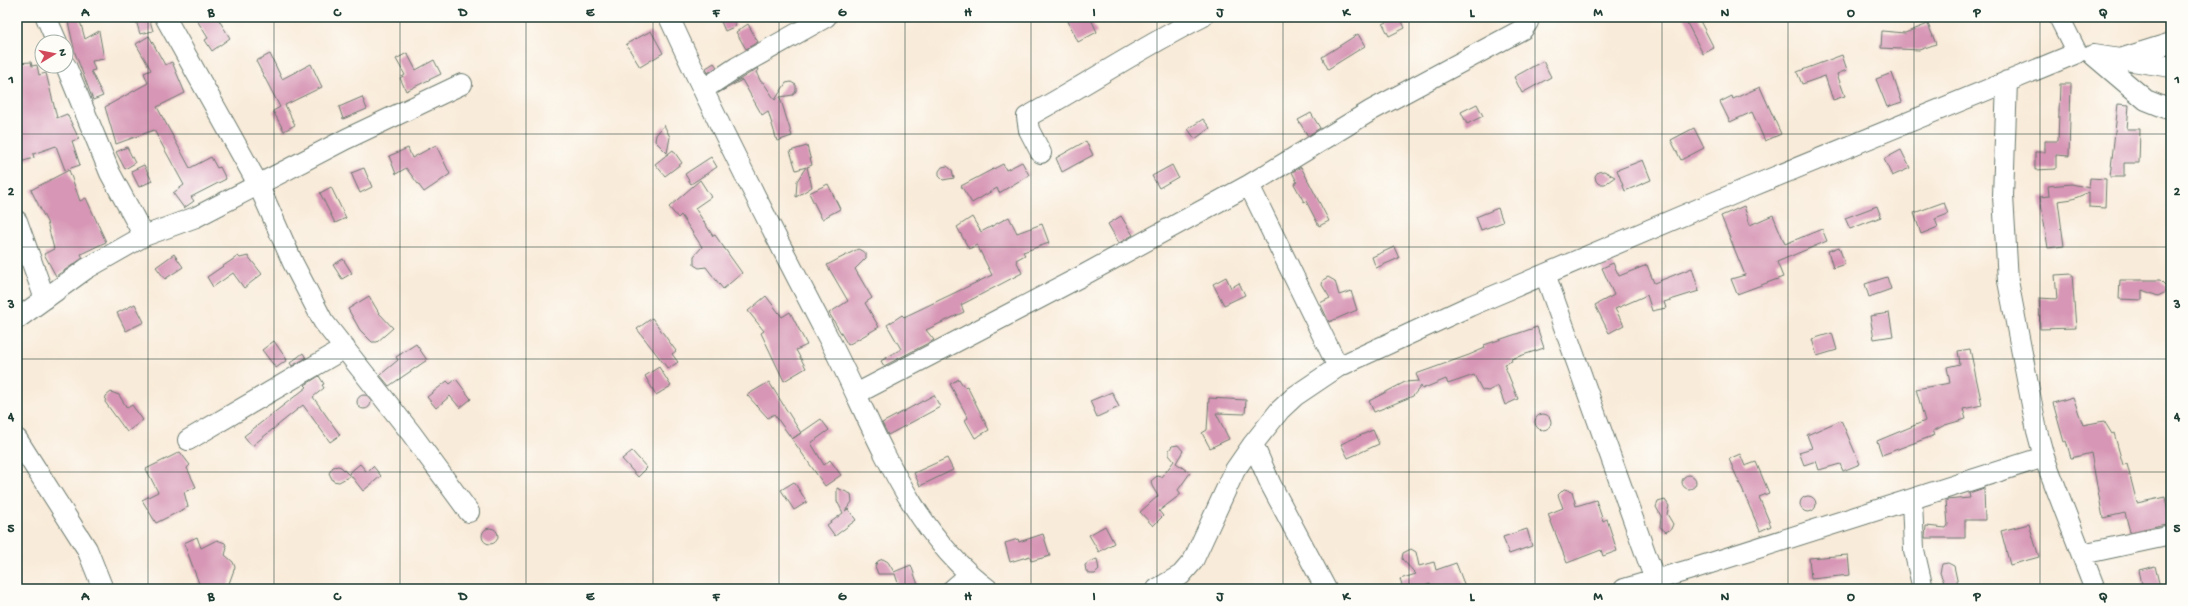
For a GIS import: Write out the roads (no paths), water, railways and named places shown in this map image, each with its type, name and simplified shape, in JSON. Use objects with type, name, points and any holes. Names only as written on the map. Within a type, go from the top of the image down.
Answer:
[{"type":"street","points":[[46,17],[53,34]]},
{"type":"street","points":[[165,17],[258,184],[293,263],[323,321],[468,512]]},
{"type":"street","points":[[669,17],[789,265],[892,467],[929,529],[969,575],[988,589]]},
{"type":"street","points":[[704,89],[737,67],[826,17]]},
{"type":"street","points":[[1041,154],[1029,130],[1027,116],[1068,95],[1170,33],[1202,17]]},
{"type":"street","points":[[856,394],[1080,277],[1249,185],[1372,110],[1523,28],[1528,22],[1528,17]]},
{"type":"street","points":[[2059,17],[2085,54],[2146,100],[2171,110]]},
{"type":"street","points":[[2118,59],[2171,43]]},
{"type":"street","points":[[1158,589],[1181,575],[1193,561],[1235,470],[1280,410],[1295,396],[1338,367],[1470,306],[1743,190],[2007,81],[2085,54],[2171,67]]},
{"type":"street","points":[[69,74],[110,173],[144,236]]},
{"type":"street","points":[[2007,81],[2003,196],[2008,281],[2037,431],[2044,457],[2095,589]]},
{"type":"street","points":[[17,319],[86,269],[144,236],[196,217],[346,138],[462,84]]},
{"type":"street","points":[[1249,185],[1338,367]]},
{"type":"street","points":[[17,221],[46,299]]},
{"type":"street","points":[[1546,274],[1654,580]]},
{"type":"street","points":[[188,440],[345,348]]},
{"type":"street","points":[[17,439],[87,549],[103,589]]},
{"type":"street","points":[[1253,444],[1271,485],[1326,589]]},
{"type":"street","points":[[1624,589],[2044,457]]},
{"type":"street","points":[[1912,499],[1914,550],[1923,589]]},
{"type":"street","points":[[2082,554],[2171,535]]},
{"type":"street","points":[[953,589],[969,575]]}]
